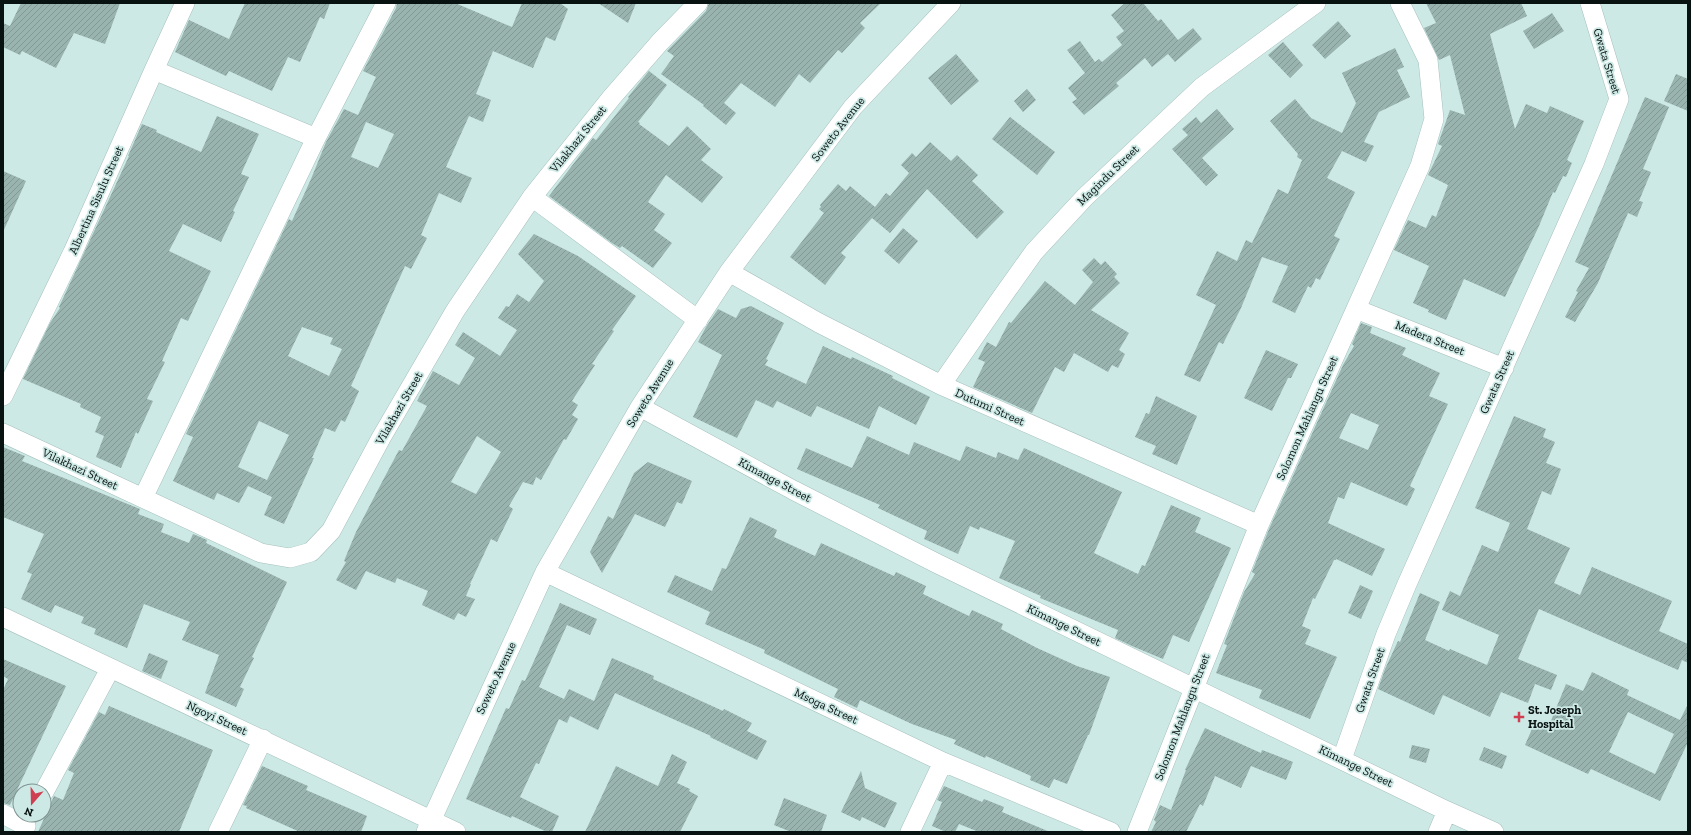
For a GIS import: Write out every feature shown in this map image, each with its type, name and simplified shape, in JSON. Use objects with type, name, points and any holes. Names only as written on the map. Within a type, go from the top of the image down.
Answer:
[{"type":"street","name":"Albertina Sisulu Street","points":[[3,396],[73,252],[185,3]]},
{"type":"street","points":[[143,498],[316,138],[386,3]]},
{"type":"street","name":"Vilakhazi Street","points":[[3,433],[261,553],[290,558],[311,552],[331,532],[381,438],[455,311],[532,197],[612,97],[660,42],[698,3]]},
{"type":"street","name":"Soweto Avenue","points":[[428,826],[545,572],[640,406],[729,272],[853,107],[951,3]]},
{"type":"street","name":"Magindu Street","points":[[941,386],[996,304],[1034,252],[1085,197],[1202,87],[1316,3]]},
{"type":"street","name":"Solomon Mahlangu Street","points":[[1137,832],[1259,525],[1420,166],[1434,119],[1428,60],[1400,3]]},
{"type":"street","name":"Gwata Street","points":[[1342,759],[1386,634],[1594,164],[1619,99],[1590,3]]},
{"type":"street","points":[[154,70],[316,138]]},
{"type":"street","points":[[532,197],[698,320]]},
{"type":"street","name":"Dutumi Street","points":[[729,272],[819,323],[941,386],[1259,525]]},
{"type":"street","name":"Madera Street","points":[[1356,309],[1504,368]]},
{"type":"street","name":"Kimange Street","points":[[640,406],[793,490],[936,563],[1447,811],[1494,832]]},
{"type":"street","name":"Msoga Street","points":[[545,572],[943,762],[1111,832]]},
{"type":"street","name":"Ngoyi Street","points":[[3,617],[263,739],[428,826],[456,832]]},
{"type":"street","points":[[49,783],[110,668]]},
{"type":"street","points":[[218,832],[263,739]]},
{"type":"street","points":[[910,832],[943,762]]},
{"type":"street","points":[[1438,832],[1447,811]]},
{"type":"street","points":[[3,814],[27,824]]},
{"type":"building","points":[[21,3],[120,3],[105,44],[74,33],[56,68],[22,51],[20,55],[3,47],[3,23],[10,26]]},
{"type":"building","points":[[245,3],[330,3],[324,19],[320,17],[300,62],[288,57],[272,91],[229,71],[226,76],[175,52],[189,20],[229,39]]},
{"type":"building","points":[[397,3],[455,3],[512,27],[522,3],[560,3],[568,9],[555,41],[546,37],[533,68],[493,51],[476,94],[491,100],[483,122],[469,116],[446,167],[472,178],[461,203],[439,193],[421,235],[427,238],[411,269],[405,266],[351,386],[359,391],[345,422],[341,420],[335,432],[325,428],[312,458],[314,458],[284,524],[264,515],[272,497],[248,486],[239,503],[217,493],[214,500],[173,481],[193,437],[186,434],[289,219],[292,221],[326,142],[344,109],[358,115],[376,77],[363,71],[396,8]],"holes":[[[366,122],[394,134],[378,168],[351,157]],[[302,327],[333,338],[330,344],[342,349],[329,376],[288,356]],[[259,421],[289,435],[267,480],[238,467]]]},
{"type":"building","points":[[598,3],[636,3],[628,23]]},
{"type":"building","points":[[709,3],[881,3],[860,23],[865,28],[842,53],[838,50],[810,83],[799,74],[775,107],[741,83],[724,103],[736,113],[726,125],[703,106],[704,105],[661,74],[674,56],[667,51],[706,11]]},
{"type":"building","points":[[1125,3],[1143,3],[1158,21],[1161,19],[1178,40],[1193,28],[1202,39],[1175,62],[1168,54],[1152,67],[1145,58],[1116,83],[1119,86],[1084,115],[1072,102],[1077,99],[1068,88],[1085,73],[1067,50],[1080,41],[1095,62],[1099,59],[1102,62],[1122,45],[1116,37],[1124,31],[1111,15]]},
{"type":"building","points":[[1426,3],[1521,3],[1527,16],[1490,34],[1515,129],[1526,104],[1547,113],[1550,106],[1584,121],[1567,160],[1572,163],[1566,177],[1563,176],[1555,193],[1553,192],[1539,226],[1505,297],[1464,279],[1446,320],[1413,303],[1429,266],[1394,250],[1408,220],[1426,228],[1432,215],[1436,217],[1448,185],[1428,175],[1442,146],[1438,144],[1450,110],[1465,115],[1450,55],[1439,60],[1424,28],[1436,23]]},
{"type":"building","points":[[1552,13],[1564,31],[1534,49],[1523,31]]},
{"type":"building","points":[[1338,21],[1351,36],[1325,59],[1312,45]]},
{"type":"building","points":[[1283,42],[1303,65],[1290,78],[1268,55]]},
{"type":"building","points":[[1395,48],[1404,67],[1397,70],[1410,97],[1379,112],[1364,142],[1374,146],[1366,162],[1342,151],[1327,178],[1355,192],[1334,236],[1340,239],[1320,280],[1316,278],[1311,288],[1308,286],[1295,313],[1272,302],[1288,266],[1262,257],[1241,308],[1223,344],[1219,342],[1200,382],[1184,375],[1216,305],[1196,295],[1217,251],[1237,261],[1246,240],[1252,243],[1278,189],[1288,194],[1302,160],[1297,157],[1298,154],[1270,121],[1295,99],[1311,118],[1342,133],[1356,103],[1342,73]]},
{"type":"building","points":[[956,54],[979,81],[951,105],[928,78]]},
{"type":"building","points":[[649,71],[667,85],[638,122],[640,123],[639,124],[669,146],[687,126],[711,149],[701,160],[723,177],[702,203],[666,175],[648,202],[665,214],[654,230],[672,243],[653,268],[622,246],[620,248],[612,243],[549,196],[593,138],[596,140]]},
{"type":"building","points":[[1676,74],[1688,79],[1688,111],[1664,101]]},
{"type":"building","points":[[1027,89],[1036,100],[1023,112],[1014,101]]},
{"type":"building","points":[[1645,97],[1669,107],[1643,169],[1651,172],[1639,201],[1643,202],[1637,217],[1628,213],[1598,283],[1575,322],[1565,317],[1578,292],[1576,291],[1589,268],[1575,262]]},
{"type":"building","points":[[1217,109],[1234,129],[1202,158],[1218,175],[1206,186],[1172,149],[1188,135],[1182,129],[1196,117],[1201,123]]},
{"type":"building","points":[[217,116],[259,134],[241,174],[249,177],[233,211],[235,212],[221,242],[183,224],[169,251],[211,271],[188,321],[181,318],[162,361],[165,362],[147,399],[153,401],[138,434],[136,432],[121,468],[96,457],[104,436],[95,432],[101,417],[80,407],[81,404],[23,379],[50,323],[60,308],[59,307],[129,156],[142,124],[157,130],[156,132],[201,152]]},
{"type":"building","points":[[1010,117],[1055,152],[1037,175],[992,139]]},
{"type":"building","points":[[930,142],[951,161],[957,155],[978,175],[972,181],[1004,212],[977,239],[927,189],[890,233],[872,218],[841,253],[846,257],[825,285],[790,257],[824,213],[819,209],[821,207],[820,205],[838,184],[846,191],[850,186],[875,207],[886,193],[890,196],[909,173],[901,165],[912,153],[916,157]]},
{"type":"building","points":[[3,171],[26,181],[3,232]]},
{"type":"building","points":[[903,228],[918,241],[899,264],[884,251]]},
{"type":"building","points":[[534,234],[578,256],[636,296],[612,330],[614,331],[592,364],[595,365],[572,401],[578,405],[572,415],[578,419],[566,440],[564,439],[541,480],[536,477],[533,485],[523,482],[509,506],[513,509],[497,542],[491,539],[470,584],[466,596],[475,599],[466,617],[458,613],[454,620],[422,605],[428,591],[397,578],[395,583],[366,571],[356,590],[336,580],[346,562],[344,561],[356,532],[382,482],[399,450],[402,451],[427,406],[417,401],[433,371],[459,385],[475,358],[455,345],[463,332],[500,356],[517,330],[498,318],[506,306],[509,307],[517,294],[529,302],[544,281],[518,254]],"holes":[[[477,436],[501,452],[476,494],[451,482]]]},
{"type":"building","points":[[1094,258],[1101,265],[1105,261],[1117,274],[1114,277],[1120,283],[1091,310],[1129,333],[1119,350],[1125,354],[1118,368],[1112,365],[1108,372],[1074,353],[1064,372],[1055,367],[1032,413],[973,387],[985,362],[978,359],[987,342],[996,347],[1009,322],[1011,323],[1045,281],[1075,305],[1093,282],[1082,270]]},
{"type":"building","points":[[751,306],[784,323],[766,359],[768,360],[765,365],[806,384],[823,346],[851,359],[852,357],[893,376],[892,378],[930,397],[916,425],[879,406],[869,429],[817,406],[811,417],[777,401],[773,408],[756,400],[737,438],[693,417],[722,355],[698,342],[718,309],[736,318],[741,309]]},
{"type":"building","points":[[1361,323],[1372,327],[1370,333],[1406,348],[1402,355],[1440,373],[1429,396],[1448,404],[1410,486],[1415,489],[1407,506],[1351,482],[1344,499],[1338,497],[1328,523],[1385,549],[1372,576],[1336,559],[1334,560],[1315,599],[1313,598],[1302,626],[1311,630],[1305,644],[1337,657],[1310,719],[1259,698],[1262,690],[1216,673],[1227,645],[1224,644],[1244,592],[1255,574],[1252,572],[1269,529],[1343,365],[1354,346],[1352,344]],"holes":[[[1351,413],[1379,425],[1368,450],[1339,438]]]},
{"type":"building","points":[[1266,350],[1298,364],[1291,378],[1288,378],[1272,411],[1244,398]]},
{"type":"building","points":[[1156,396],[1197,416],[1177,465],[1152,454],[1156,446],[1135,437],[1146,413],[1149,414]]},
{"type":"building","points":[[1514,416],[1546,429],[1543,437],[1555,442],[1546,463],[1561,469],[1551,495],[1542,491],[1527,529],[1570,548],[1554,583],[1580,595],[1592,567],[1672,601],[1659,631],[1688,644],[1688,663],[1682,660],[1678,670],[1539,609],[1518,659],[1557,675],[1551,690],[1535,684],[1528,703],[1501,692],[1490,717],[1443,695],[1434,715],[1378,689],[1385,669],[1398,641],[1400,642],[1420,593],[1440,602],[1425,640],[1449,651],[1450,649],[1487,665],[1499,635],[1442,610],[1450,591],[1460,596],[1482,545],[1498,552],[1510,523],[1475,508]]},
{"type":"building","points":[[867,436],[909,455],[914,442],[960,461],[966,446],[996,458],[998,452],[1018,460],[1024,448],[1122,492],[1094,553],[1138,574],[1142,565],[1145,566],[1171,505],[1201,518],[1195,532],[1231,548],[1189,642],[1173,635],[1163,659],[1132,646],[1115,638],[1118,630],[1040,598],[1041,596],[999,578],[1015,541],[980,527],[979,530],[970,526],[958,554],[924,539],[927,531],[878,508],[880,505],[797,469],[806,448],[852,468]]},
{"type":"building","points":[[3,447],[25,456],[22,461],[140,509],[138,514],[164,524],[161,532],[189,543],[193,534],[207,540],[206,543],[287,582],[252,657],[254,658],[240,687],[244,689],[236,707],[205,693],[219,655],[182,640],[190,622],[144,604],[127,648],[94,634],[96,629],[81,623],[84,617],[55,605],[51,613],[21,599],[32,574],[27,572],[44,534],[3,517]]},
{"type":"building","points":[[648,462],[692,481],[682,504],[677,502],[665,527],[635,514],[602,573],[590,552],[608,516],[613,519],[634,473]]},
{"type":"building","points":[[750,517],[777,530],[774,537],[815,556],[821,543],[894,576],[896,572],[926,586],[923,594],[969,616],[972,610],[1003,624],[1001,629],[1037,648],[1077,666],[1110,677],[1089,735],[1067,784],[1054,779],[1049,788],[1030,780],[1031,776],[954,744],[956,740],[912,724],[860,700],[857,708],[834,697],[838,689],[764,653],[765,650],[705,624],[710,612],[667,592],[675,575],[712,591],[722,568],[726,569]]},
{"type":"building","points":[[1360,585],[1373,591],[1361,619],[1348,613]]},
{"type":"building","points":[[560,603],[597,619],[590,635],[567,625],[539,687],[564,699],[569,689],[594,701],[612,658],[654,676],[653,679],[723,711],[724,709],[752,723],[747,731],[767,741],[757,760],[710,737],[711,736],[615,693],[598,730],[570,716],[567,723],[559,719],[539,764],[536,763],[520,797],[559,816],[552,832],[547,832],[512,816],[511,818],[466,799],[506,708],[509,709],[522,680],[525,681]]},
{"type":"building","points":[[149,653],[168,661],[161,679],[142,671]]},
{"type":"building","points":[[3,659],[66,686],[20,783],[12,783],[12,801],[10,805],[3,803],[3,690],[8,679],[3,676]]},
{"type":"building","points":[[1592,672],[1629,690],[1627,695],[1680,720],[1688,704],[1688,742],[1660,801],[1591,769],[1588,774],[1525,745],[1535,722],[1548,728],[1566,684],[1583,691]],"holes":[[[1628,712],[1674,734],[1655,774],[1609,752]]]},
{"type":"building","points":[[109,706],[213,750],[179,832],[38,832],[42,823],[52,823],[52,800],[54,796],[63,800],[74,773],[68,770],[99,712],[105,715]]},
{"type":"building","points":[[1205,728],[1261,753],[1262,750],[1293,762],[1286,780],[1251,766],[1241,788],[1215,776],[1203,806],[1200,804],[1186,832],[1151,832],[1156,822],[1154,820],[1160,805],[1171,810],[1185,770]]},
{"type":"building","points":[[1412,745],[1430,749],[1426,763],[1409,758]]},
{"type":"building","points":[[1484,747],[1507,756],[1502,769],[1479,760]]},
{"type":"building","points":[[672,754],[687,762],[677,783],[690,789],[689,791],[698,796],[680,832],[585,832],[616,766],[658,786]]},
{"type":"building","points":[[262,766],[308,786],[306,790],[367,816],[361,832],[300,832],[246,808],[247,806],[243,805]]},
{"type":"building","points":[[861,771],[865,788],[897,803],[885,828],[862,817],[860,821],[841,812]]},
{"type":"building","points":[[944,786],[982,802],[984,799],[1004,807],[1002,812],[1050,832],[979,832],[959,824],[955,832],[946,832],[932,826],[942,802],[937,800]]},
{"type":"building","points":[[784,798],[827,815],[821,832],[791,832],[774,825]]},
{"type":"place","name":"St. Joseph Hospital","points":[[1519,717]]}]
